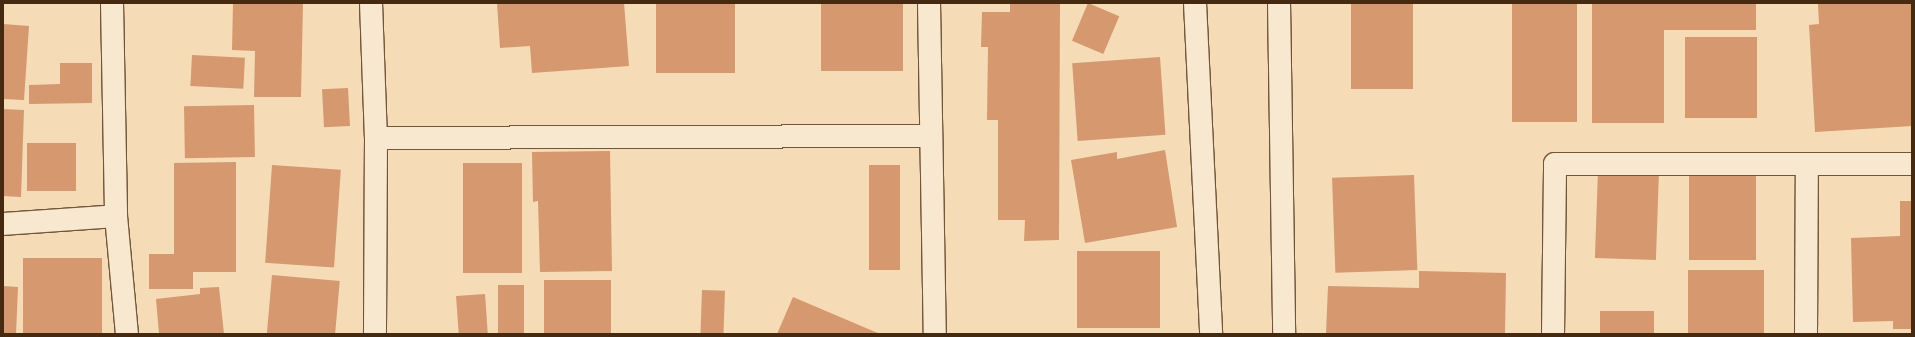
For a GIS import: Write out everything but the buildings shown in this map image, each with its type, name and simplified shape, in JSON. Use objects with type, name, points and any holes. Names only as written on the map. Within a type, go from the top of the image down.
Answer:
[{"type":"street","points":[[112,3],[116,216],[128,334]]},
{"type":"street","points":[[371,3],[376,138],[375,334]]},
{"type":"street","points":[[929,3],[935,334]]},
{"type":"street","points":[[1195,3],[1211,334]]},
{"type":"street","points":[[1278,3],[1284,334]]},
{"type":"street","points":[[376,138],[931,136]]},
{"type":"street","points":[[1553,334],[1555,164],[1912,164]]},
{"type":"street","points":[[1806,334],[1807,164]]},
{"type":"street","points":[[3,224],[116,216]]}]
